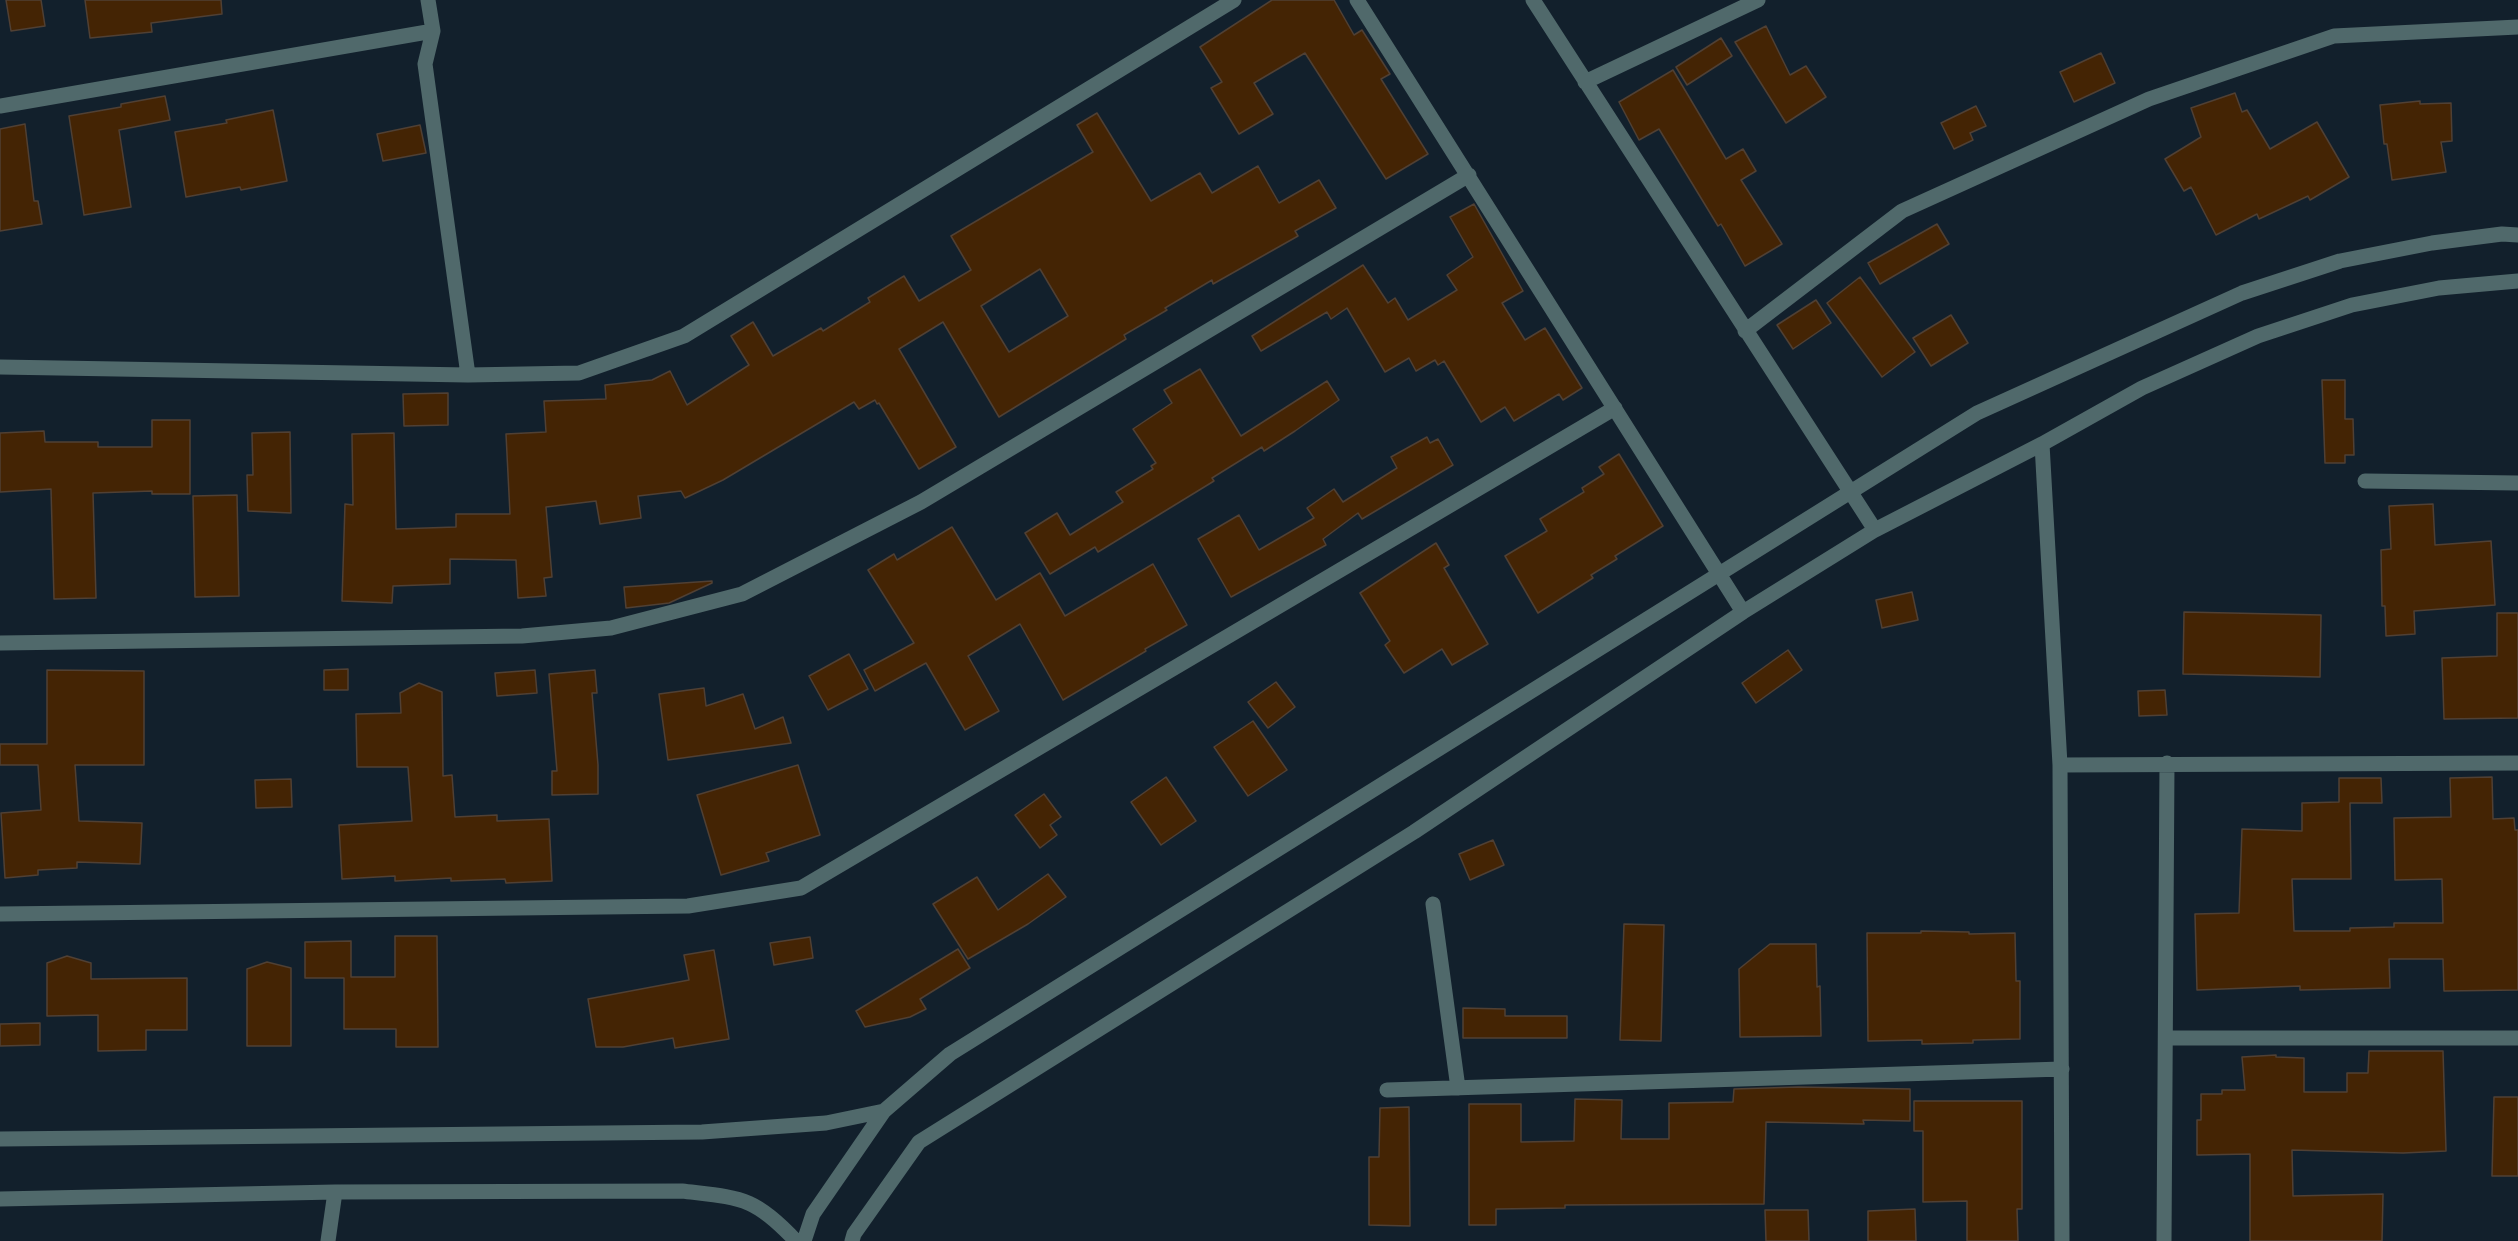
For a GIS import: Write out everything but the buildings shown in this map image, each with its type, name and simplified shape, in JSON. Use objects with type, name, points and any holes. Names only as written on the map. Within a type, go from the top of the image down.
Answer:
[{"type":"street","points":[[428,0],[433,31],[425,64],[468,375]]},
{"type":"street","points":[[0,367],[468,375],[579,373],[684,336],[1234,0]]},
{"type":"street","points":[[1357,0],[1743,612]]},
{"type":"street","points":[[1533,0],[1745,332],[1875,530]]},
{"type":"street","points":[[1585,82],[1758,0]]},
{"type":"street","points":[[1745,332],[1902,211],[2149,99],[2334,36],[2518,27]]},
{"type":"street","points":[[0,106],[433,31]]},
{"type":"street","points":[[0,643],[522,636],[611,628],[742,594],[921,502],[1469,175]]},
{"type":"street","points":[[804,1241],[813,1214],[884,1111],[950,1054],[1977,413],[2242,293],[2340,261],[2432,243],[2502,234],[2518,235]]},
{"type":"street","points":[[852,1241],[854,1234],[919,1142],[1414,832],[1743,612],[1875,530],[2042,444],[2142,388],[2258,336],[2352,305],[2439,288],[2518,281]]},
{"type":"street","points":[[0,914],[688,906],[801,888],[1615,408]]},
{"type":"street","points":[[2042,444],[2060,765],[2062,1241]]},
{"type":"street","points":[[2365,481],[2518,483]]},
{"type":"street","points":[[2164,1241],[2167,763]]},
{"type":"street","points":[[2060,765],[2518,763]]},
{"type":"street","points":[[1433,904],[1458,1088]]},
{"type":"street","points":[[2166,1038],[2518,1038]]},
{"type":"street","points":[[1387,1090],[2062,1070]]},
{"type":"street","points":[[0,1138],[702,1132],[826,1123],[884,1111]]},
{"type":"street","points":[[0,1199],[335,1192],[682,1191],[736,1197],[756,1205],[774,1217],[796,1241]]},
{"type":"street","points":[[328,1241],[335,1192]]}]
